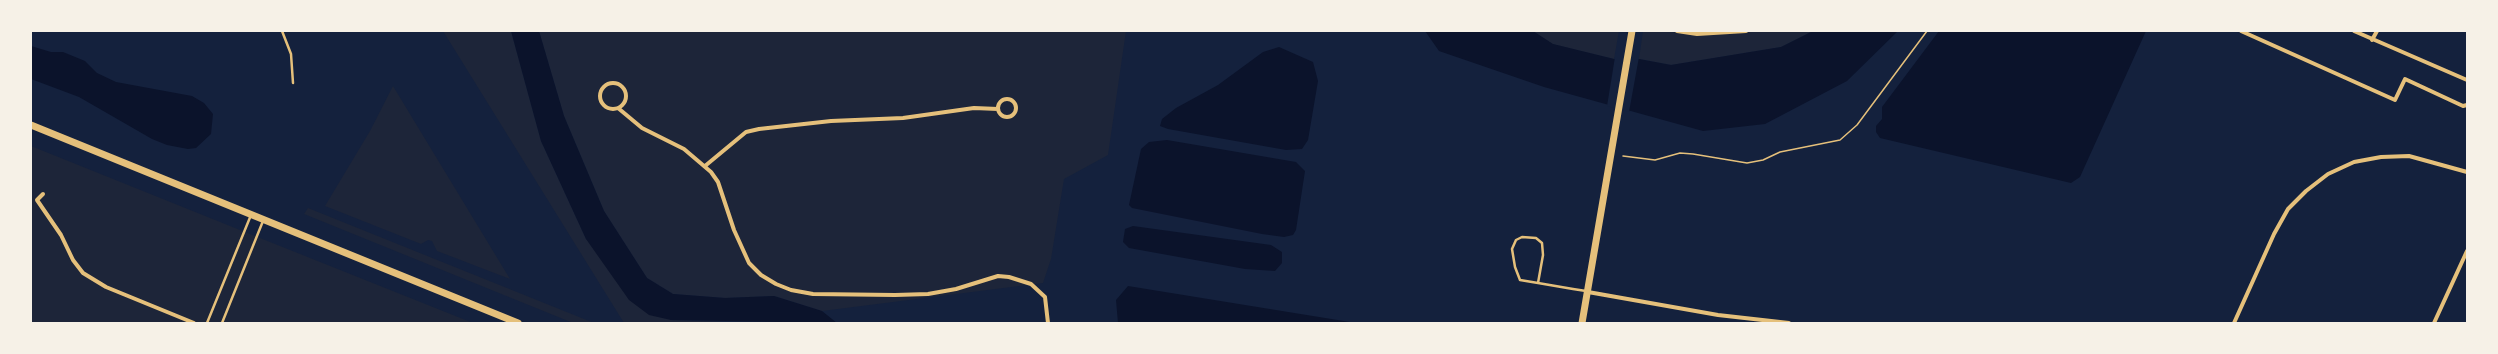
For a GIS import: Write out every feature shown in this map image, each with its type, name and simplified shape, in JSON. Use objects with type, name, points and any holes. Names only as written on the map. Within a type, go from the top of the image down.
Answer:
[{"type":"main road","points":[[1582,323],[1632,31]]},
{"type":"main road","points":[[31,125],[518,323]]},
{"type":"street","points":[[1677,31],[1697,34],[1746,31]]},
{"type":"street","points":[[2241,31],[2395,100],[2405,79],[2463,106],[2467,105]]},
{"type":"street","points":[[2354,31],[2467,80]]},
{"type":"street","points":[[2372,40],[2377,31]]},
{"type":"street","points":[[618,108],[625,101],[626,92],[620,85],[610,83],[602,88],[602,102],[609,108],[618,108],[642,128],[684,149],[705,166],[718,182],[734,230],[749,263],[761,275],[776,284],[791,290],[813,294],[895,295],[928,294],[956,289],[998,276],[1009,277],[1031,284],[1045,297],[1048,323]]},
{"type":"street","points":[[1008,100],[1014,104],[1015,109],[1014,114],[1007,117],[1000,114],[998,109],[1000,103],[1008,100]]},
{"type":"street","points":[[705,166],[746,132],[759,129],[831,121],[903,118],[974,108],[998,109]]},
{"type":"street","points":[[2234,323],[2274,234],[2288,209],[2306,191],[2328,174],[2354,162],[2381,157],[2409,156],[2467,172]]},
{"type":"street","points":[[43,194],[37,200],[61,235],[73,260],[83,273],[106,287],[194,323]]},
{"type":"street","points":[[2434,323],[2467,252]]},
{"type":"street","points":[[1588,292],[1718,314],[1789,323]]},
{"type":"lane","points":[[282,31],[291,54],[293,83]]},
{"type":"lane","points":[[207,323],[251,215]]},
{"type":"lane","points":[[222,323],[263,220]]},
{"type":"lane","points":[[1538,283],[1543,255],[1542,243],[1536,238],[1522,237],[1516,240],[1512,249],[1515,267],[1520,280],[1588,292]]},
{"type":"path","points":[[1623,156],[1655,160],[1687,153],[1747,163],[1763,160],[1780,152],[1840,140],[1857,125],[1927,31]]},
{"type":"shaded area","points":[[443,31],[511,31],[541,141],[586,239],[671,320],[755,323],[624,323]]},
{"type":"shaded area","points":[[511,31],[539,31],[564,116],[604,211],[647,278],[673,294],[725,298],[774,296],[822,311],[837,323],[671,320],[649,315],[629,300],[586,239],[541,141]]},
{"type":"shaded area","points":[[539,31],[1126,31],[1108,155],[1064,179],[1051,259],[1043,283],[822,311],[774,296],[725,298],[673,294],[647,278],[604,211],[564,116]]},
{"type":"shaded area","points":[[1425,31],[1533,31],[1553,44],[1614,59],[1639,59],[1671,65],[1781,47],[1813,31],[1898,31],[1847,81],[1765,124],[1703,131],[1544,87],[1439,51]]},
{"type":"shaded area","points":[[1533,31],[1619,31],[1614,59],[1552,44]]},
{"type":"shaded area","points":[[1643,31],[1813,31],[1781,47],[1671,65],[1639,59]]},
{"type":"shaded area","points":[[1939,31],[2146,31],[2080,177],[2071,183],[1880,138],[1876,132],[1876,126],[1882,119],[1882,107]]},
{"type":"shaded area","points":[[31,46],[51,52],[63,52],[85,61],[97,73],[116,82],[192,96],[204,103],[213,114],[211,134],[196,148],[188,149],[167,145],[152,139],[79,97],[31,79]]},
{"type":"shaded area","points":[[1279,47],[1313,62],[1318,81],[1308,140],[1302,149],[1286,150],[1168,129],[1160,126],[1162,119],[1176,108],[1218,85],[1263,52]]},
{"type":"shaded area","points":[[393,86],[510,279],[437,251],[432,241],[428,240],[421,244],[325,206],[370,131]]},
{"type":"shaded area","points":[[1167,140],[1296,162],[1305,171],[1296,230],[1293,235],[1284,237],[1262,234],[1132,208],[1129,205],[1141,149],[1149,142]]},
{"type":"shaded area","points":[[31,146],[245,232],[473,323],[31,323]]},
{"type":"shaded area","points":[[308,208],[594,323],[573,323],[304,214]]},
{"type":"shaded area","points":[[1133,226],[1271,245],[1282,252],[1282,263],[1275,271],[1245,269],[1129,248],[1123,242],[1125,229]]},
{"type":"shaded area","points":[[1128,286],[1356,323],[1118,323],[1116,300]]},
{"type":"pier","points":[[1615,57],[1639,57],[1629,112],[1607,106]]}]
